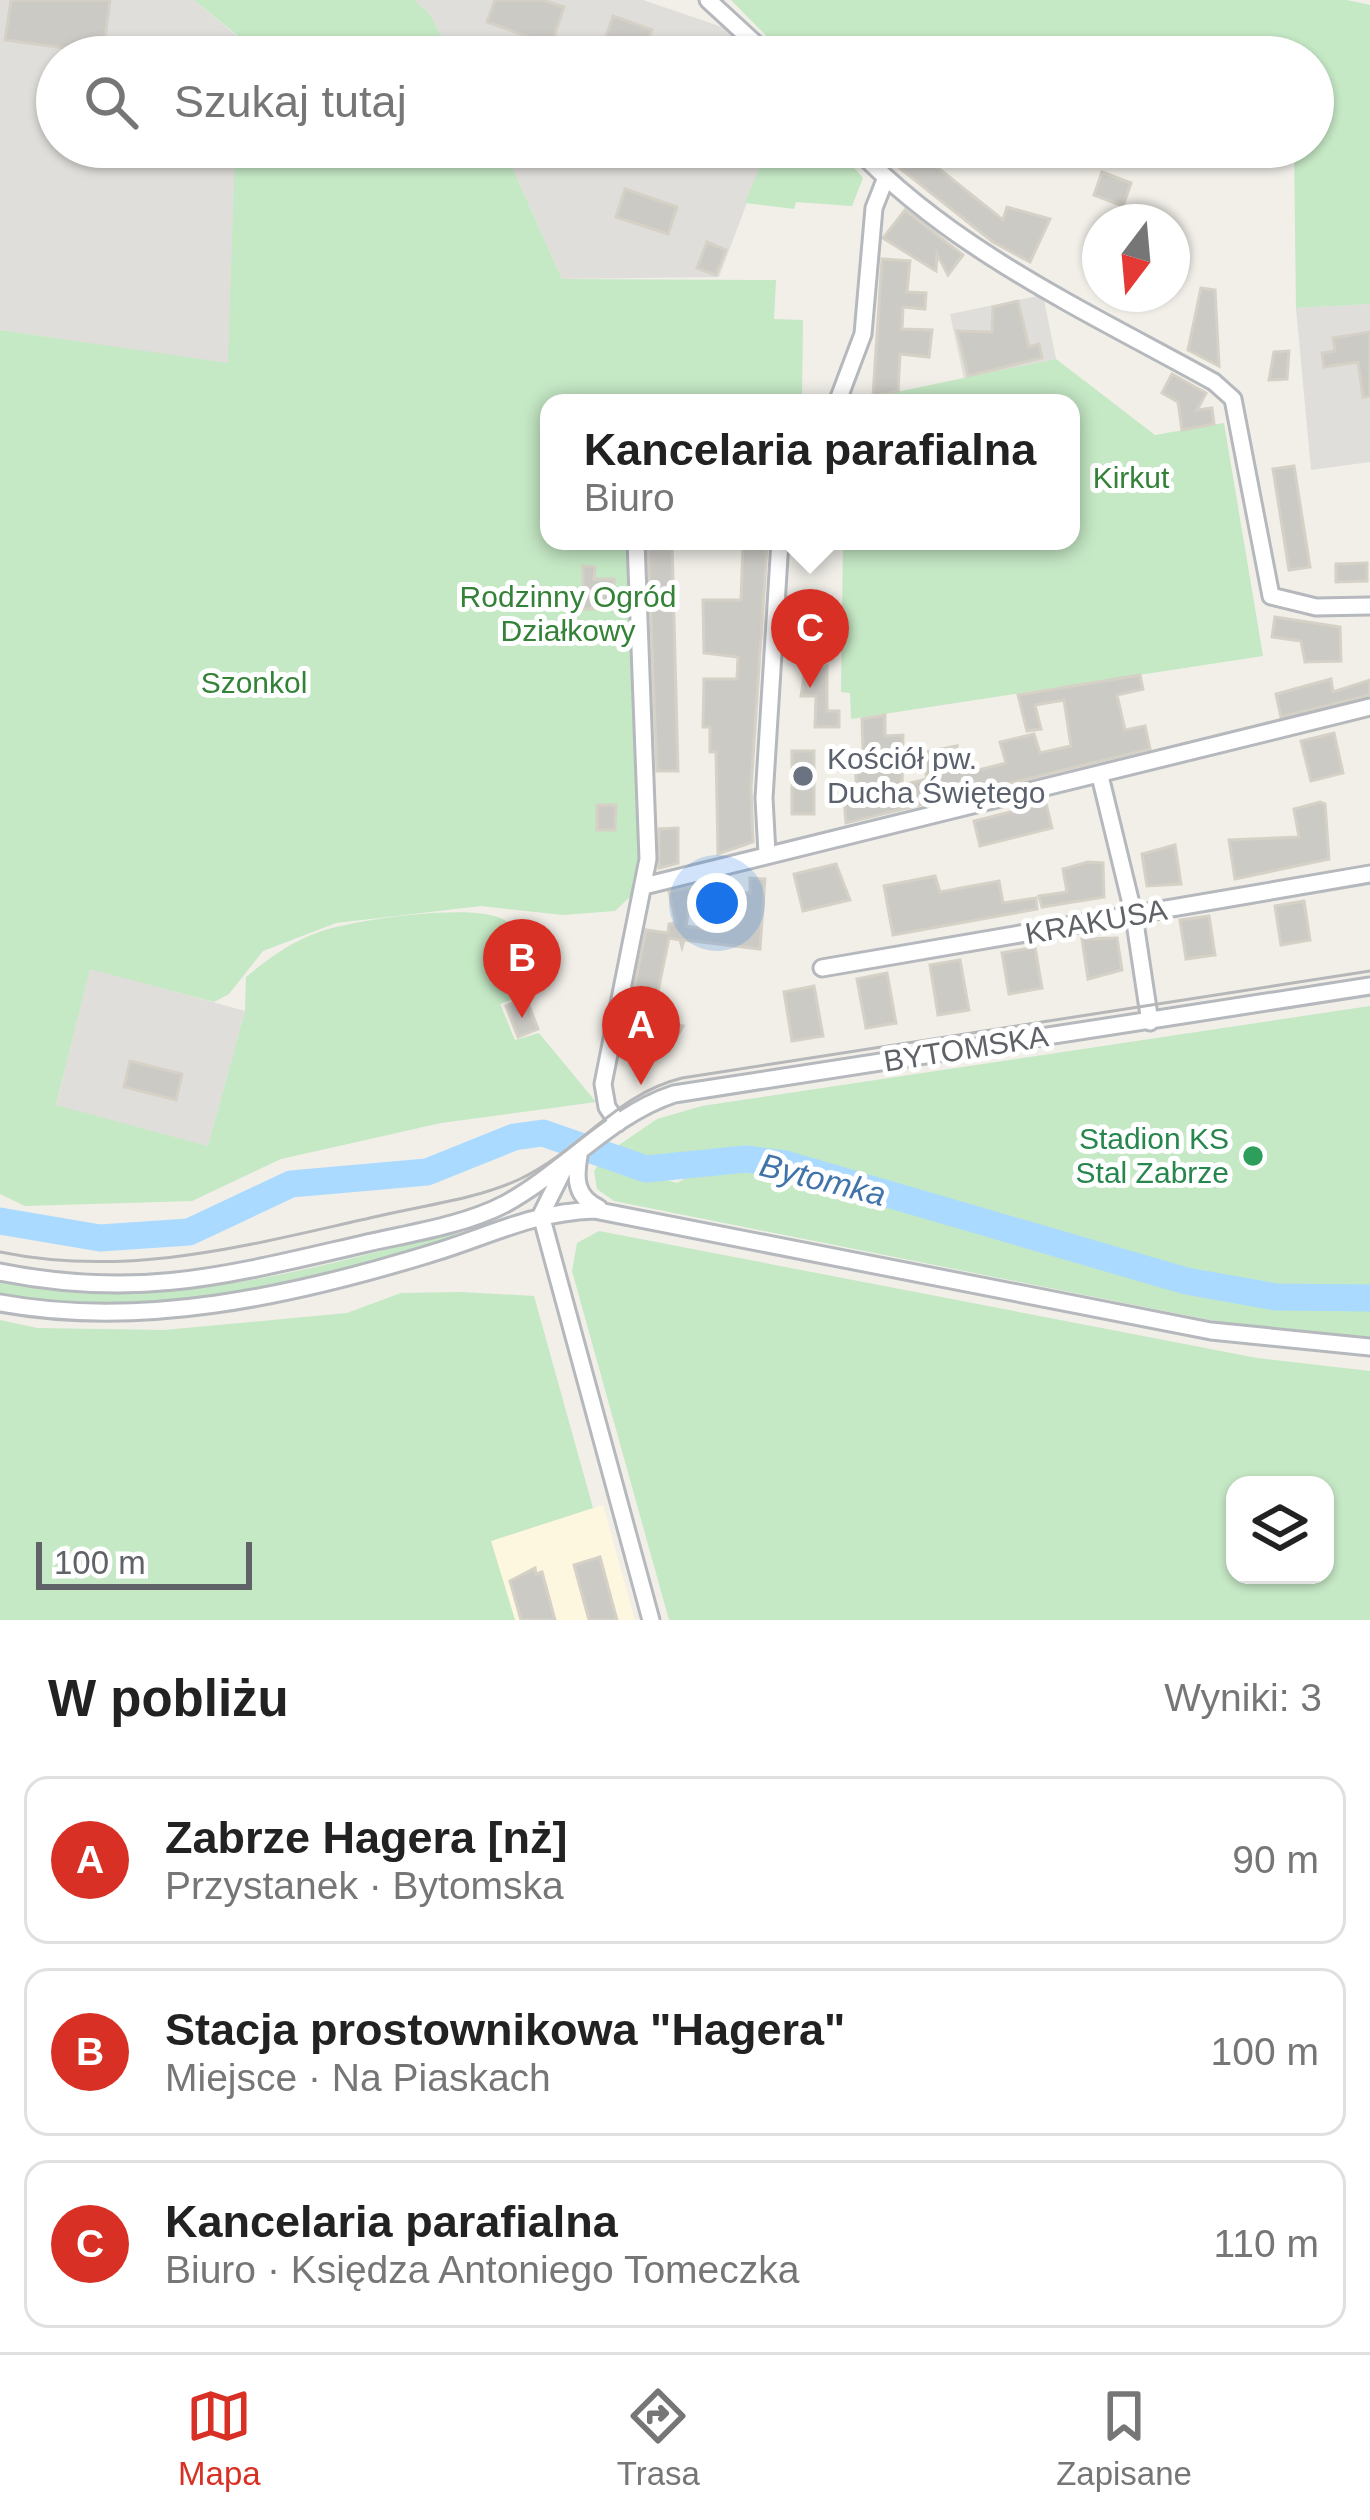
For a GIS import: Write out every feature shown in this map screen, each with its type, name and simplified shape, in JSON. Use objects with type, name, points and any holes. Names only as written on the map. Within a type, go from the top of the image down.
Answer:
[{"type":"street","points":[[708,0],[747,36]]},
{"type":"street","points":[[874,168],[994,260],[1214,382],[1233,399],[1271,596],[1316,607],[1370,606]]},
{"type":"street","points":[[840,394],[863,334],[874,208],[885,180]]},
{"type":"street","points":[[614,1126],[603,1084],[648,859],[635,550]]},
{"type":"street","points":[[767,854],[764,798],[779,550]]},
{"type":"street","points":[[644,886],[1370,707]]},
{"type":"street","points":[[1100,776],[1134,916],[1150,1022]]},
{"type":"street","name":"KRAKUSA","points":[[822,968],[1370,874]]},
{"type":"street","name":"BYTOMSKA","points":[[0,1272],[115,1288],[196,1282],[454,1222],[512,1200],[652,1102],[692,1090],[1370,986]]},
{"type":"street","points":[[574,1160],[581,1195],[607,1211]]},
{"type":"street","name":"BYTOMSKA","points":[[542,1214],[574,1160]]},
{"type":"street","points":[[512,1200],[534,1205],[542,1214],[651,1620]]},
{"type":"street","points":[[551,1255],[562,1222],[579,1211]]},
{"type":"street","points":[[0,1304],[90,1313],[201,1306],[424,1256],[542,1214],[607,1211],[1211,1331],[1370,1347]]},
{"type":"shaded area","points":[[0,0],[194,0],[237,36],[36,36],[36,168],[234,168],[229,364],[0,330]]},
{"type":"shaded area","points":[[414,0],[643,0],[738,36],[442,36],[429,13]]},
{"type":"shaded area","points":[[512,168],[760,168],[719,277],[562,279]]},
{"type":"shaded area","points":[[1043,295],[1056,359],[964,379],[950,314]]},
{"type":"shaded area","points":[[1370,304],[1370,462],[1311,470],[1296,308]]},
{"type":"shaded area","points":[[90,968],[245,1011],[208,1146],[56,1106]]},
{"type":"shaded area","points":[[603,1505],[635,1620],[515,1620],[491,1541]]},
{"type":"green space","points":[[194,0],[414,0],[429,13],[442,36],[238,36]]},
{"type":"green space","points":[[731,0],[1347,0],[1370,5],[1370,304],[1296,308],[1294,168],[1334,168],[1334,36],[766,36]]},
{"type":"green space","name":"Szonkol","points":[[234,168],[512,168],[562,279],[776,280],[774,319],[803,320],[802,394],[540,394],[540,550],[633,550],[649,879],[615,911],[563,915],[481,906],[336,923],[263,951],[229,994],[214,1002],[90,969],[56,1105],[208,1146],[245,1011],[246,977],[281,951],[319,932],[359,922],[443,913],[491,915],[506,921],[527,993],[500,1004],[515,1040],[539,1033],[596,1102],[441,1123],[281,1159],[192,1201],[25,1206],[0,1194],[0,330],[228,363]]},
{"type":"green space","points":[[759,168],[854,168],[863,178],[852,206],[796,202],[794,209],[745,203]]},
{"type":"green space","name":"Kirkut","points":[[1056,359],[1155,435],[1224,423],[1263,656],[851,719],[850,693],[841,692],[843,550],[1080,550],[1080,394],[887,394]]},
{"type":"green space","points":[[1370,1006],[1370,1288],[1285,1291],[1196,1276],[783,1151],[735,1148],[664,1164],[616,1147],[657,1119],[702,1106]]},
{"type":"green space","points":[[600,1162],[677,1183],[725,1167],[776,1168],[1143,1280],[1218,1296],[1294,1304],[1370,1304],[1370,1338],[1230,1324],[614,1201],[597,1189],[594,1171]]},
{"type":"green space","points":[[454,1230],[456,1236],[422,1248],[212,1296],[106,1305],[0,1295],[0,1280],[114,1292],[229,1284],[343,1261]]},
{"type":"green space","points":[[599,1231],[1257,1358],[1370,1371],[1370,1620],[669,1620],[572,1271],[577,1243]]},
{"type":"green space","points":[[401,1293],[534,1296],[593,1508],[491,1541],[515,1620],[0,1620],[0,1320],[37,1328],[164,1330],[347,1313]]},
{"type":"building","points":[[11,0],[110,0],[105,36],[36,36],[36,44],[5,40]]},
{"type":"building","points":[[495,0],[543,0],[564,7],[554,36],[526,36],[487,22]]},
{"type":"building","points":[[613,16],[652,30],[650,36],[606,36]]},
{"type":"building","points":[[900,168],[938,168],[1003,220],[1007,207],[1050,219],[1030,262],[993,242]]},
{"type":"building","points":[[1102,172],[1131,183],[1124,204],[1094,195]]},
{"type":"building","points":[[625,189],[677,207],[668,234],[616,217]]},
{"type":"building","points":[[905,210],[963,255],[948,275],[937,254],[936,271],[883,238]]},
{"type":"building","points":[[707,242],[726,250],[716,275],[697,268]]},
{"type":"building","points":[[882,259],[910,261],[907,292],[926,293],[925,309],[903,307],[902,329],[932,330],[929,357],[900,354],[898,391],[873,394]]},
{"type":"building","points":[[1201,288],[1215,290],[1219,366],[1188,350]]},
{"type":"building","points":[[1018,301],[1029,347],[1039,344],[1042,358],[968,376],[957,331],[992,332],[993,307]]},
{"type":"building","points":[[1370,332],[1370,396],[1363,397],[1358,362],[1324,367],[1322,353],[1335,351],[1333,338]]},
{"type":"building","points":[[1289,351],[1287,379],[1269,380],[1274,352]]},
{"type":"building","points":[[1172,374],[1206,393],[1197,410],[1212,408],[1214,424],[1182,430],[1178,402],[1162,393]]},
{"type":"building","points":[[1294,466],[1310,567],[1289,570],[1273,469]]},
{"type":"building","points":[[648,550],[672,550],[678,771],[657,771]]},
{"type":"building","points":[[743,550],[767,550],[751,788],[753,842],[718,854],[716,752],[710,752],[710,727],[703,727],[704,679],[737,679],[738,657],[704,653],[703,600],[741,600]]},
{"type":"building","points":[[1367,563],[1367,581],[1336,582],[1336,564]]},
{"type":"building","points":[[583,566],[595,567],[594,579],[614,579],[615,603],[593,599],[593,609],[583,609]]},
{"type":"building","points":[[1275,617],[1340,627],[1341,661],[1305,662],[1301,641],[1272,637]]},
{"type":"building","points":[[810,639],[820,639],[819,666],[827,666],[827,711],[839,711],[839,727],[815,727],[816,696],[801,696]]},
{"type":"building","points":[[1140,675],[1143,689],[1117,695],[1125,730],[1145,726],[1150,749],[846,823],[844,799],[857,793],[854,752],[863,751],[862,719],[885,715],[885,736],[903,735],[902,785],[927,779],[922,753],[957,746],[954,767],[975,771],[1006,763],[1000,742],[1034,734],[1040,753],[1071,746],[1064,700],[1035,705],[1041,729],[1027,731],[1018,695]]},
{"type":"building","points":[[1331,679],[1333,692],[1370,680],[1370,695],[1281,717],[1276,694]]},
{"type":"building","points":[[1334,733],[1343,773],[1311,781],[1301,741]]},
{"type":"building","name":"Kościół pw. Ducha Świętego","points":[[792,751],[814,751],[814,814],[792,814]]},
{"type":"building","points":[[1046,803],[1052,828],[980,846],[974,821]]},
{"type":"building","points":[[1325,804],[1329,859],[1235,879],[1229,840],[1299,837],[1294,809]]},
{"type":"building","points":[[597,805],[616,805],[615,830],[597,830]]},
{"type":"building","points":[[678,828],[678,863],[659,868],[659,829]]},
{"type":"building","points":[[1175,845],[1181,884],[1147,886],[1142,854]]},
{"type":"building","points":[[1103,863],[1104,897],[1042,907],[1039,896],[1067,892],[1063,869]]},
{"type":"building","points":[[836,864],[850,900],[803,911],[794,874]]},
{"type":"building","points":[[935,876],[940,892],[999,881],[1003,903],[1036,898],[1037,909],[893,935],[884,886]]},
{"type":"building","points":[[750,878],[765,879],[760,949],[684,940],[682,947],[680,940],[669,938],[656,1001],[632,998],[646,930],[668,933],[669,924],[676,923],[669,892],[708,883],[709,890],[750,893]],"holes":[[[714,902],[712,930],[686,926],[689,908]]]},
{"type":"building","points":[[1304,901],[1310,940],[1281,945],[1275,906]]},
{"type":"building","points":[[1209,916],[1215,955],[1186,959],[1180,920]]},
{"type":"building","points":[[1117,938],[1122,970],[1088,979],[1082,939]]},
{"type":"building","points":[[1035,947],[1042,988],[1009,994],[1002,953]]},
{"type":"building","points":[[960,960],[969,1010],[938,1015],[930,965]]},
{"type":"building","points":[[887,973],[896,1023],[866,1028],[857,979]]},
{"type":"building","points":[[814,986],[823,1036],[792,1041],[784,992]]},
{"type":"building","points":[[526,998],[538,1029],[518,1037],[506,1006]]},
{"type":"building","points":[[628,1018],[683,1026],[669,1051],[624,1041]]},
{"type":"building","points":[[130,1061],[182,1074],[176,1100],[124,1087]]},
{"type":"building","points":[[600,1557],[617,1620],[589,1620],[574,1565]]},
{"type":"building","points":[[535,1568],[536,1574],[542,1572],[555,1620],[521,1620],[510,1581]]},
{"type":"waterway","name":"Bytomka","points":[[0,1221],[100,1238],[189,1232],[291,1184],[427,1172],[514,1137],[543,1133],[646,1169],[746,1159],[785,1164],[1186,1281],[1276,1297],[1370,1298]]},
{"type":"tram line","points":[[0,1252],[97,1262],[144,1260],[285,1237],[503,1186],[561,1154],[637,1097],[682,1078],[1370,971]]},
{"type":"place","name":"Kancelaria parafialna","points":[[810,688]]},
{"type":"place","name":"Kościół pw. Ducha Świętego","points":[[803,776]]},
{"type":"place","name":"Stacja prostownikowa \"Hagera\"","points":[[522,1018]]},
{"type":"place","name":"Zabrze Hagera [nż]","points":[[641,1085]]},
{"type":"place","name":"Stadion KS Stal Zabrze","points":[[1253,1156]]},
{"type":"park label","name":"Rodzinny Ogród Działkowy","points":[[568,614]]}]
